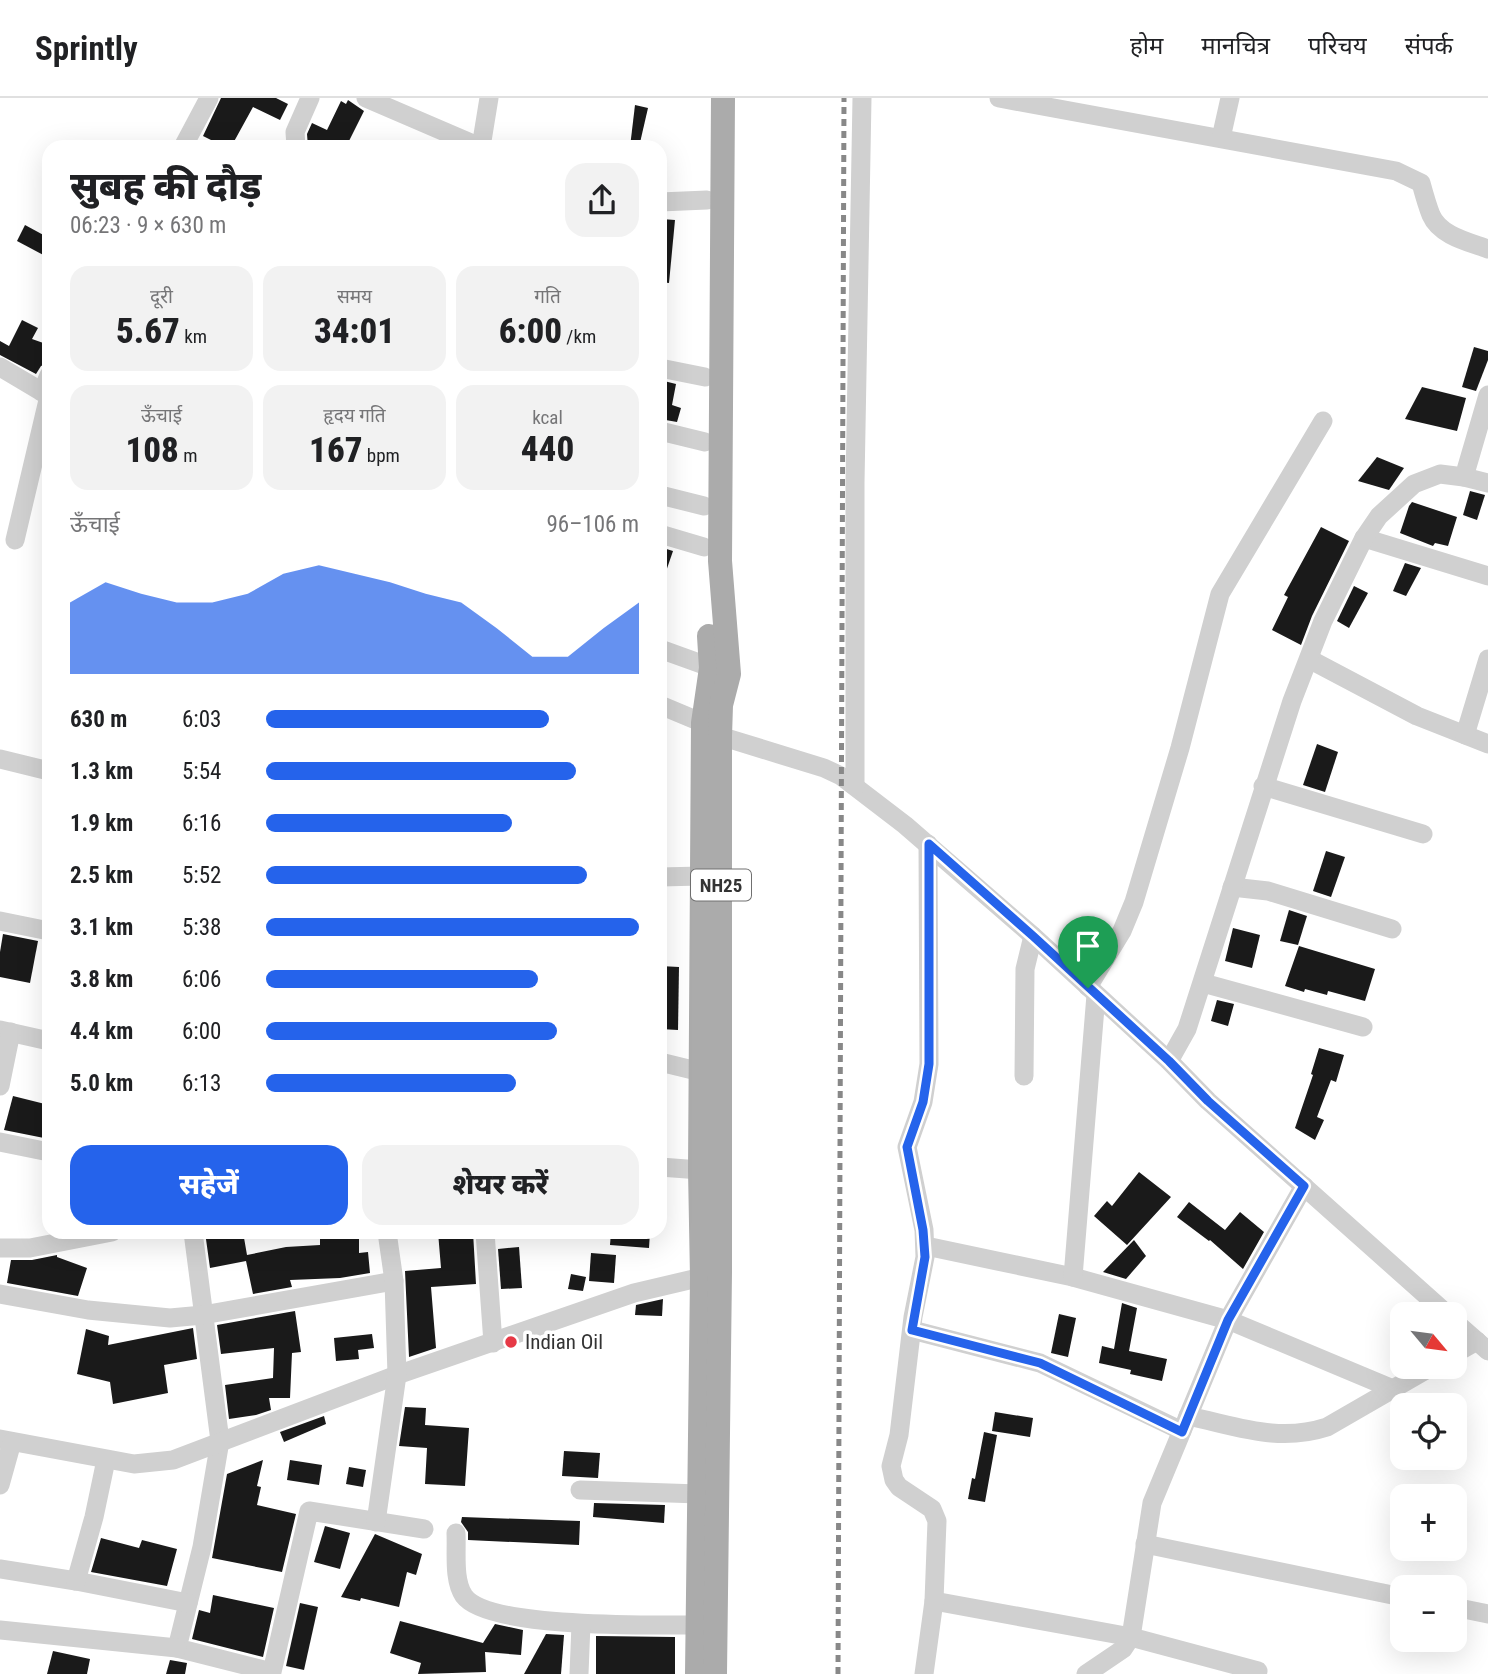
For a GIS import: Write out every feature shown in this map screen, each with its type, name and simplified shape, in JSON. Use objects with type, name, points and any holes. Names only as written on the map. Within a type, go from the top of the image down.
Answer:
[{"type":"main road","name":"NH25","points":[[706,98],[704,547],[720,671]]},
{"type":"main road","name":"NH25","points":[[697,1674],[702,1277],[701,876],[711,729],[721,705],[723,98]]},
{"type":"main road","name":"NH25","points":[[711,729],[720,1272],[715,1674]]},
{"type":"street","points":[[187,140],[209,98]]},
{"type":"street","points":[[296,140],[295,132],[310,98]]},
{"type":"street","points":[[366,98],[464,140]]},
{"type":"street","points":[[481,140],[489,98]]},
{"type":"street","points":[[855,786],[855,483],[862,98]]},
{"type":"street","points":[[1222,138],[1230,98]]},
{"type":"street","points":[[1009,99],[1365,164],[1410,176],[1420,183],[1432,218],[1439,227],[1488,249]]},
{"type":"street","points":[[667,202],[707,201]]},
{"type":"street","points":[[0,368],[42,388]]},
{"type":"street","points":[[667,369],[705,377]]},
{"type":"street","points":[[1464,477],[1488,396]]},
{"type":"street","points":[[15,540],[42,413]]},
{"type":"street","points":[[1073,1278],[1092,991],[1135,902],[1180,748],[1220,594],[1323,421]]},
{"type":"street","points":[[667,433],[705,442]]},
{"type":"street","points":[[1169,1061],[1187,1029],[1203,983],[1263,786],[1308,659],[1323,621],[1364,538],[1379,516],[1415,484],[1440,474],[1488,483]]},
{"type":"street","points":[[667,497],[704,506]]},
{"type":"street","points":[[667,536],[704,547]]},
{"type":"street","points":[[1364,538],[1488,576]]},
{"type":"street","points":[[667,652],[720,671]]},
{"type":"street","points":[[1308,659],[1417,716],[1488,744]]},
{"type":"street","points":[[1465,735],[1488,659]]},
{"type":"street","points":[[667,708],[711,729],[824,768],[855,786],[929,844],[1033,936],[1169,1061],[1208,1101],[1434,1302]]},
{"type":"street","points":[[0,759],[42,769]]},
{"type":"street","points":[[1263,786],[1423,834]]},
{"type":"street","points":[[925,1674],[937,1558],[935,1513],[899,1488],[892,1472],[926,1246],[907,1147],[923,1102],[929,1064],[929,844]]},
{"type":"street","points":[[667,877],[701,876]]},
{"type":"street","points":[[1232,887],[1268,891],[1392,929]]},
{"type":"street","points":[[0,921],[42,930]]},
{"type":"street","points":[[1024,1076],[1025,969],[1033,936]]},
{"type":"street","points":[[1203,983],[1363,1027]]},
{"type":"street","points":[[0,1086],[5,1031],[42,1039]]},
{"type":"street","points":[[667,1064],[701,1072]]},
{"type":"street","points":[[0,1142],[42,1151]]},
{"type":"street","points":[[667,1168],[700,1170]]},
{"type":"street","points":[[1086,1674],[1123,1649],[1131,1637],[1152,1503],[1228,1320],[1304,1186]]},
{"type":"street","points":[[0,1248],[30,1248],[76,1239]]},
{"type":"street","points":[[177,1648],[201,1547],[220,1441],[194,1239]]},
{"type":"street","points":[[376,1522],[397,1375],[394,1281],[388,1239]]},
{"type":"street","points":[[486,1239],[493,1343]]},
{"type":"street","points":[[926,1246],[1073,1278],[1228,1320],[1393,1389]]},
{"type":"street","points":[[0,1485],[6,1440],[134,1464],[173,1460],[397,1375],[634,1293],[702,1277]]},
{"type":"street","points":[[0,1294],[88,1311],[155,1318],[203,1315],[394,1281]]},
{"type":"street","points":[[912,1330],[1040,1363],[1185,1424],[1280,1435],[1296,1435],[1327,1427],[1411,1379]]},
{"type":"street","points":[[1467,1333],[1482,1346]]},
{"type":"street","points":[[76,1581],[106,1460]]},
{"type":"street","points":[[580,1490],[699,1494]]},
{"type":"street","points":[[0,1630],[177,1648],[276,1673],[309,1511],[424,1529]]},
{"type":"street","points":[[456,1533],[459,1586],[471,1603],[487,1611],[581,1625],[697,1625]]},
{"type":"street","points":[[1145,1544],[1390,1595]]},
{"type":"street","points":[[0,1569],[188,1603]]},
{"type":"street","points":[[934,1601],[1131,1637],[1263,1673]]},
{"type":"street","points":[[1467,1610],[1488,1614]]},
{"type":"street","points":[[579,1674],[581,1625]]},
{"type":"building","points":[[221,98],[276,98],[288,104],[280,120],[253,107],[235,140],[211,140],[203,136]]},
{"type":"building","points":[[348,100],[364,111],[350,140],[307,140],[312,123],[327,130],[341,101],[346,104]]},
{"type":"building","points":[[635,105],[648,108],[641,140],[631,140]]},
{"type":"building","points":[[667,219],[675,220],[667,283]]},
{"type":"building","points":[[25,225],[42,234],[42,254],[17,241]]},
{"type":"building","points":[[22,320],[38,328],[32,339],[42,343],[42,366],[36,374],[0,355],[0,341],[9,346]]},
{"type":"building","points":[[1474,347],[1488,351],[1488,360],[1476,391],[1462,387]]},
{"type":"building","points":[[667,382],[676,384],[672,405],[681,408],[677,422],[667,420]]},
{"type":"building","points":[[1422,387],[1466,398],[1457,431],[1405,419]]},
{"type":"building","points":[[1377,457],[1404,468],[1389,490],[1358,481]]},
{"type":"building","points":[[1470,491],[1485,495],[1477,520],[1463,515]]},
{"type":"building","points":[[1412,502],[1457,517],[1448,546],[1435,543],[1433,546],[1400,533]]},
{"type":"building","points":[[1321,527],[1349,541],[1312,616],[1301,645],[1272,630],[1288,597],[1284,595]]},
{"type":"building","points":[[667,549],[673,551],[667,568]]},
{"type":"building","points":[[1405,563],[1421,568],[1406,596],[1393,591]]},
{"type":"building","points":[[1354,586],[1368,593],[1349,628],[1337,621]]},
{"type":"building","points":[[1317,744],[1338,752],[1325,792],[1303,785]]},
{"type":"building","points":[[1326,851],[1345,857],[1331,897],[1313,891]]},
{"type":"building","points":[[1289,910],[1307,916],[1298,945],[1280,941]]},
{"type":"building","points":[[1233,928],[1260,935],[1252,968],[1225,961]]},
{"type":"building","points":[[3,934],[38,941],[30,983],[0,977]]},
{"type":"building","points":[[1299,946],[1375,969],[1365,1001],[1328,991],[1327,995],[1285,986]]},
{"type":"building","points":[[667,966],[679,967],[678,1030],[667,1029]]},
{"type":"building","points":[[1217,1000],[1234,1004],[1228,1026],[1211,1021]]},
{"type":"building","points":[[1319,1048],[1344,1055],[1336,1082],[1331,1080],[1317,1117],[1324,1120],[1315,1140],[1295,1128]]},
{"type":"building","points":[[13,1096],[42,1103],[42,1138],[4,1130]]},
{"type":"building","points":[[1139,1172],[1171,1197],[1127,1245],[1094,1216],[1107,1201],[1112,1206]]},
{"type":"building","points":[[1189,1202],[1225,1230],[1240,1212],[1264,1232],[1243,1269],[1210,1240],[1177,1217]]},
{"type":"building","points":[[206,1239],[244,1239],[247,1255],[286,1247],[320,1245],[320,1239],[359,1239],[359,1253],[368,1252],[370,1273],[340,1278],[290,1280],[292,1287],[253,1294],[246,1261],[210,1268]]},
{"type":"building","points":[[439,1239],[473,1239],[476,1284],[431,1287],[436,1348],[409,1357],[405,1271],[441,1268]]},
{"type":"building","points":[[610,1239],[650,1239],[649,1248],[610,1245]]},
{"type":"building","points":[[1134,1240],[1146,1256],[1126,1279],[1103,1272]]},
{"type":"building","points":[[519,1247],[522,1288],[501,1289],[498,1249]]},
{"type":"building","points":[[591,1253],[616,1255],[614,1283],[589,1281]]},
{"type":"building","points":[[57,1255],[87,1268],[78,1296],[7,1283],[11,1260],[32,1260]]},
{"type":"building","points":[[571,1274],[586,1277],[583,1291],[568,1289]]},
{"type":"building","points":[[663,1299],[662,1316],[635,1315],[636,1305]]},
{"type":"building","points":[[1122,1303],[1137,1308],[1129,1351],[1167,1359],[1162,1381],[1099,1363],[1102,1346],[1114,1349]]},
{"type":"building","points":[[295,1311],[301,1352],[292,1353],[290,1398],[269,1398],[271,1410],[229,1419],[225,1385],[273,1378],[274,1348],[221,1354],[217,1325]]},
{"type":"building","points":[[1059,1314],[1076,1318],[1068,1357],[1051,1353]]},
{"type":"building","points":[[193,1328],[197,1359],[164,1365],[168,1393],[113,1404],[110,1382],[77,1374],[86,1329],[109,1336],[108,1345]]},
{"type":"building","points":[[372,1334],[374,1348],[358,1350],[359,1359],[336,1361],[334,1338]]},
{"type":"building","points":[[405,1407],[426,1408],[425,1425],[469,1428],[465,1486],[425,1484],[427,1448],[399,1446]]},
{"type":"building","points":[[995,1412],[1033,1418],[1030,1437],[992,1431]]},
{"type":"building","points":[[324,1416],[326,1424],[284,1442],[280,1432]]},
{"type":"building","points":[[984,1432],[997,1435],[985,1502],[968,1499],[972,1478],[975,1479]]},
{"type":"building","points":[[564,1451],[600,1453],[598,1478],[562,1476]]},
{"type":"building","points":[[263,1460],[257,1486],[261,1487],[257,1505],[296,1514],[282,1572],[212,1558],[227,1474]]},
{"type":"building","points":[[290,1460],[322,1465],[319,1485],[287,1480]]},
{"type":"building","points":[[349,1467],[366,1470],[363,1487],[346,1484]]},
{"type":"building","points":[[594,1503],[665,1505],[664,1523],[593,1517]]},
{"type":"building","points":[[462,1517],[580,1521],[579,1545],[468,1540],[468,1532],[461,1522]]},
{"type":"building","points":[[325,1526],[350,1533],[340,1569],[314,1562]]},
{"type":"building","points":[[375,1534],[422,1554],[416,1575],[407,1572],[399,1607],[361,1598],[360,1601],[341,1597]]},
{"type":"building","points":[[101,1538],[139,1548],[142,1540],[177,1549],[167,1586],[91,1572]]},
{"type":"building","points":[[213,1595],[274,1608],[263,1657],[192,1639],[199,1610],[210,1613]]},
{"type":"building","points":[[300,1603],[318,1607],[304,1670],[286,1666]]},
{"type":"building","points":[[400,1621],[483,1643],[495,1624],[523,1630],[521,1655],[485,1652],[486,1672],[418,1674],[421,1663],[390,1653]]},
{"type":"building","points":[[546,1634],[564,1635],[561,1674],[524,1674]]},
{"type":"building","points":[[596,1636],[675,1637],[675,1674],[596,1674]]},
{"type":"building","points":[[53,1651],[90,1659],[87,1674],[47,1674]]},
{"type":"building","points":[[170,1660],[187,1663],[185,1674],[166,1674]]},
{"type":"railway","points":[[838,1674],[844,98]]},
{"type":"place","name":"Indian Oil","points":[[511,1342]]},
{"type":"route","points":[[929,844],[1088,988],[1169,1061],[1208,1101],[1304,1186],[1228,1320],[1182,1432],[1025,1357],[912,1330],[926,1246],[907,1147],[923,1102],[929,1064],[929,844]]}]
